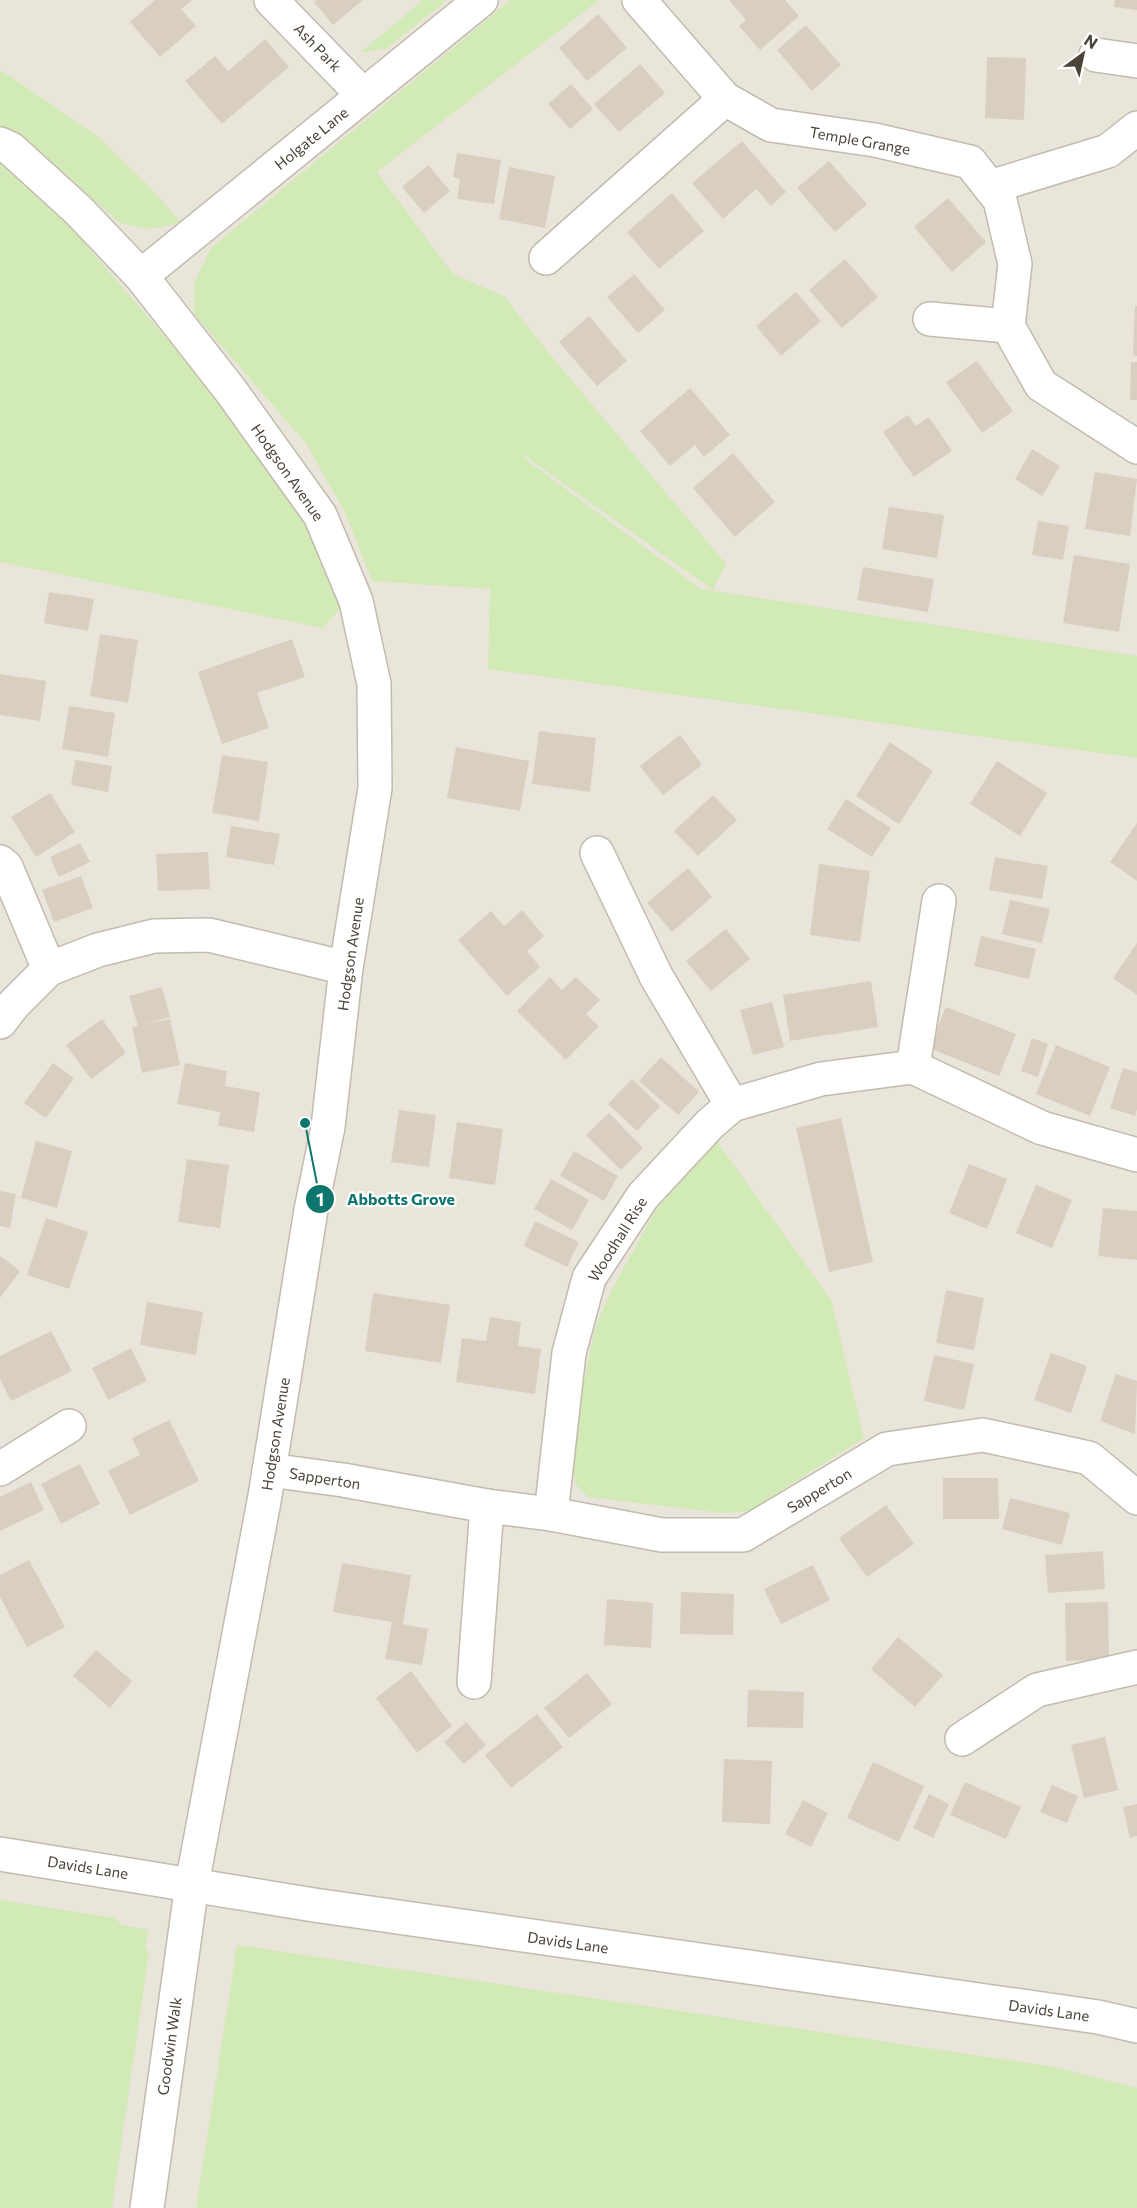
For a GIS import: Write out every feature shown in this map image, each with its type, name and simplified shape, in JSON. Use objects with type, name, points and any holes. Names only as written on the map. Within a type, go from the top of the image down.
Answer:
[{"type":"street","name":"Ash Park","points":[[271,0],[363,95]]},
{"type":"street","name":"Holgate Lane","points":[[141,276],[481,0]]},
{"type":"street","name":"Temple Grange","points":[[639,0],[725,99],[771,125],[875,140],[970,162],[1000,200],[1015,264],[1008,326]]},
{"type":"street","points":[[1096,55],[1137,61]]},
{"type":"street","points":[[546,258],[725,99]]},
{"type":"street","points":[[990,187],[1108,151],[1137,128]]},
{"type":"street","name":"Hodgson Avenue","points":[[0,144],[11,149],[78,210],[141,276],[231,391],[320,515],[356,601],[374,684],[375,788],[346,968],[328,1127],[311,1210],[269,1470],[231,1684],[192,1884]]},
{"type":"street","points":[[930,320],[1008,326],[1041,385],[1137,447]]},
{"type":"street","points":[[597,853],[656,976],[732,1105]]},
{"type":"street","points":[[0,862],[6,867],[49,969]]},
{"type":"street","points":[[939,901],[913,1067],[1042,1128],[1137,1155]]},
{"type":"street","points":[[0,1022],[14,1004],[49,969],[98,950],[154,936],[209,935],[346,968]]},
{"type":"street","name":"Woodhall Rise","points":[[551,1514],[568,1353],[589,1278],[643,1196],[710,1124],[732,1105],[821,1078],[913,1067]]},
{"type":"street","points":[[0,1469],[69,1426]]},
{"type":"street","name":"Sapperton","points":[[269,1470],[343,1480],[487,1506],[551,1514],[662,1535],[743,1535],[887,1449],[983,1435],[1089,1458],[1137,1498]]},
{"type":"street","points":[[474,1682],[487,1506]]},
{"type":"street","points":[[962,1739],[1037,1690],[1137,1667]]},
{"type":"street","name":"Davids Lane","points":[[0,1854],[314,1905],[1098,2017],[1137,2026]]},
{"type":"street","name":"Goodwin Walk","points":[[147,2208],[192,1884]]},
{"type":"shaded area","points":[[0,0],[1137,0],[1137,2208],[0,2208]]},
{"type":"green space","points":[[423,0],[447,0],[387,48],[360,53]]},
{"type":"green space","points":[[511,0],[599,0],[377,172],[453,274],[504,296],[548,352],[726,564],[713,590],[525,456],[524,458],[701,589],[1137,656],[1137,758],[488,669],[490,589],[372,581],[344,510],[305,442],[194,314],[194,283],[211,248]]},
{"type":"green space","points":[[0,71],[101,139],[150,187],[180,221],[150,229],[119,222],[23,137],[0,126]]},
{"type":"green space","points":[[0,161],[55,209],[199,376],[246,438],[310,531],[345,603],[323,628],[0,562]]},
{"type":"green space","points":[[716,1140],[831,1300],[864,1438],[749,1511],[722,1513],[588,1497],[576,1485],[573,1473],[578,1409],[595,1328],[612,1289],[657,1208]]},
{"type":"green space","points":[[0,1900],[115,1918],[122,1925],[148,1930],[145,1948],[149,1952],[112,2208],[0,2208]]},
{"type":"green space","points":[[237,1945],[1055,2067],[1137,2088],[1137,2208],[196,2208]]},
{"type":"building","points":[[155,0],[192,0],[181,9],[196,26],[160,57],[130,22]]},
{"type":"building","points":[[317,0],[363,0],[333,25],[314,2]]},
{"type":"building","points":[[729,0],[785,0],[799,16],[760,50],[739,26],[746,20]]},
{"type":"building","points":[[1115,0],[1137,0],[1137,10],[1114,7]]},
{"type":"building","points":[[598,14],[627,48],[587,81],[559,48]]},
{"type":"building","points":[[806,25],[841,65],[812,91],[777,50]]},
{"type":"building","points":[[265,39],[289,67],[222,124],[185,81],[215,56],[228,71]]},
{"type":"building","points":[[987,57],[1026,58],[1024,120],[985,118]]},
{"type":"building","points":[[640,64],[665,93],[619,132],[594,104]]},
{"type":"building","points":[[571,84],[593,109],[570,129],[548,104]]},
{"type":"building","points":[[742,141],[786,192],[771,206],[756,189],[723,219],[692,183]]},
{"type":"building","points":[[457,153],[501,160],[494,204],[457,199],[460,179],[453,177]]},
{"type":"building","points":[[829,161],[867,204],[835,232],[797,188]]},
{"type":"building","points":[[428,165],[450,191],[424,213],[402,187]]},
{"type":"building","points":[[509,167],[555,176],[545,228],[499,219]]},
{"type":"building","points":[[672,193],[704,231],[659,269],[627,232]]},
{"type":"building","points":[[948,198],[986,242],[952,272],[914,227]]},
{"type":"building","points":[[845,259],[878,297],[842,328],[809,290]]},
{"type":"building","points":[[634,274],[665,310],[638,333],[607,297]]},
{"type":"building","points":[[796,292],[821,321],[781,356],[756,326]]},
{"type":"building","points":[[1135,306],[1137,306],[1137,356],[1133,355]]},
{"type":"building","points":[[589,316],[627,361],[597,386],[559,342]]},
{"type":"building","points":[[977,361],[1013,411],[982,433],[946,382]]},
{"type":"building","points":[[1131,362],[1137,362],[1137,400],[1130,400]]},
{"type":"building","points":[[690,388],[730,435],[704,457],[695,445],[670,466],[640,431]]},
{"type":"building","points":[[908,415],[916,426],[929,417],[952,451],[914,477],[883,432]]},
{"type":"building","points":[[1032,449],[1060,466],[1042,496],[1015,479]]},
{"type":"building","points":[[733,453],[775,502],[735,537],[693,488]]},
{"type":"building","points":[[1095,472],[1137,479],[1130,536],[1085,529]]},
{"type":"building","points":[[889,507],[944,515],[937,558],[882,549]]},
{"type":"building","points":[[1038,521],[1069,526],[1063,560],[1032,555]]},
{"type":"building","points":[[1074,555],[1130,564],[1119,632],[1063,623]]},
{"type":"building","points":[[863,567],[934,579],[928,612],[857,600]]},
{"type":"building","points":[[49,592],[94,599],[88,631],[44,623]]},
{"type":"building","points":[[100,634],[138,640],[128,703],[90,696]]},
{"type":"building","points":[[292,639],[305,677],[257,693],[269,728],[222,744],[198,672]]},
{"type":"building","points":[[0,674],[46,681],[40,721],[0,715]]},
{"type":"building","points":[[69,706],[115,713],[108,757],[62,749]]},
{"type":"building","points":[[539,731],[596,738],[590,792],[532,784]]},
{"type":"building","points":[[680,735],[702,765],[663,795],[640,766]]},
{"type":"building","points":[[890,742],[933,771],[899,824],[856,796]]},
{"type":"building","points":[[456,747],[529,761],[520,811],[447,798]]},
{"type":"building","points":[[222,755],[268,762],[259,821],[212,813]]},
{"type":"building","points":[[75,760],[112,766],[108,792],[71,785]]},
{"type":"building","points":[[997,761],[1047,793],[1020,836],[970,804]]},
{"type":"building","points":[[50,793],[75,832],[36,857],[11,817]]},
{"type":"building","points":[[713,795],[737,820],[698,856],[674,831]]},
{"type":"building","points":[[846,799],[891,828],[872,857],[827,829]]},
{"type":"building","points":[[1137,823],[1137,881],[1110,862]]},
{"type":"building","points":[[231,826],[280,834],[274,865],[226,857]]},
{"type":"building","points":[[80,843],[90,862],[59,877],[50,857]]},
{"type":"building","points":[[208,852],[210,889],[158,891],[156,854]]},
{"type":"building","points":[[995,857],[1048,866],[1042,899],[989,890]]},
{"type":"building","points":[[819,864],[870,871],[860,942],[810,935]]},
{"type":"building","points":[[688,868],[712,897],[672,932],[647,903]]},
{"type":"building","points":[[81,876],[93,908],[54,922],[42,890]]},
{"type":"building","points":[[1010,900],[1050,909],[1042,943],[1002,934]]},
{"type":"building","points":[[522,910],[544,936],[527,951],[540,967],[507,996],[458,940],[491,911],[504,926]]},
{"type":"building","points":[[726,929],[750,959],[711,991],[686,961]]},
{"type":"building","points":[[981,936],[1036,949],[1029,979],[974,966]]},
{"type":"building","points":[[1137,943],[1137,995],[1113,978]]},
{"type":"building","points":[[550,977],[562,990],[576,977],[600,1000],[586,1014],[599,1026],[566,1060],[517,1011]]},
{"type":"building","points":[[871,981],[878,1027],[790,1041],[783,995]]},
{"type":"building","points":[[162,987],[170,1017],[145,1024],[170,1019],[180,1065],[142,1073],[132,1027],[138,1026],[129,996]]},
{"type":"building","points":[[772,1002],[784,1047],[753,1055],[740,1010]]},
{"type":"building","points":[[946,1007],[1016,1034],[999,1076],[929,1048]]},
{"type":"building","points":[[102,1019],[126,1053],[91,1079],[66,1045]]},
{"type":"building","points":[[1032,1038],[1048,1044],[1038,1077],[1021,1071]]},
{"type":"building","points":[[1056,1045],[1110,1067],[1090,1116],[1036,1094]]},
{"type":"building","points":[[661,1057],[699,1092],[678,1115],[639,1081]]},
{"type":"building","points":[[53,1063],[74,1078],[46,1118],[24,1103]]},
{"type":"building","points":[[185,1063],[227,1071],[225,1086],[260,1092],[254,1132],[218,1126],[220,1112],[177,1104]]},
{"type":"building","points":[[1123,1068],[1137,1072],[1135,1116],[1110,1108]]},
{"type":"building","points":[[632,1079],[660,1106],[637,1131],[608,1104]]},
{"type":"building","points":[[399,1110],[436,1115],[429,1167],[391,1162]]},
{"type":"building","points":[[609,1113],[643,1148],[621,1170],[586,1135]]},
{"type":"building","points":[[841,1118],[873,1262],[829,1272],[796,1128]]},
{"type":"building","points":[[457,1122],[503,1129],[495,1185],[449,1178]]},
{"type":"building","points":[[36,1141],[72,1151],[57,1208],[21,1198]]},
{"type":"building","points":[[574,1151],[618,1176],[604,1201],[560,1176]]},
{"type":"building","points":[[187,1159],[229,1165],[220,1228],[178,1222]]},
{"type":"building","points":[[969,1164],[1007,1179],[987,1229],[949,1213]]},
{"type":"building","points":[[551,1179],[589,1200],[572,1230],[534,1209]]},
{"type":"building","points":[[1036,1185],[1072,1200],[1052,1248],[1016,1233]]},
{"type":"building","points":[[0,1191],[16,1194],[10,1228],[0,1226]]},
{"type":"building","points":[[1103,1208],[1137,1211],[1137,1260],[1098,1256]]},
{"type":"building","points":[[46,1218],[88,1232],[69,1289],[27,1275]]},
{"type":"building","points":[[535,1221],[579,1242],[567,1267],[524,1246]]},
{"type":"building","points":[[0,1256],[20,1271],[0,1298]]},
{"type":"building","points":[[946,1290],[984,1298],[974,1350],[936,1343]]},
{"type":"building","points":[[373,1293],[450,1305],[441,1363],[365,1351]]},
{"type":"building","points":[[147,1302],[203,1312],[196,1355],[140,1345]]},
{"type":"building","points":[[490,1317],[521,1322],[518,1346],[541,1349],[535,1394],[456,1382],[462,1338],[486,1341]]},
{"type":"building","points":[[51,1331],[72,1371],[11,1401],[0,1379],[0,1356]]},
{"type":"building","points":[[131,1348],[147,1381],[108,1400],[92,1368]]},
{"type":"building","points":[[1051,1353],[1087,1366],[1071,1413],[1034,1400]]},
{"type":"building","points":[[934,1355],[974,1364],[964,1410],[924,1401]]},
{"type":"building","points":[[1116,1374],[1137,1381],[1135,1434],[1100,1421]]},
{"type":"building","points":[[169,1420],[199,1481],[130,1515],[108,1471],[140,1455],[132,1438]]},
{"type":"building","points":[[80,1464],[100,1504],[61,1524],[41,1484]]},
{"type":"building","points":[[943,1478],[998,1478],[999,1519],[943,1519]]},
{"type":"building","points":[[31,1482],[44,1510],[0,1531],[0,1497]]},
{"type":"building","points":[[1010,1498],[1070,1513],[1062,1545],[1002,1529]]},
{"type":"building","points":[[886,1505],[914,1544],[867,1577],[839,1538]]},
{"type":"building","points":[[1103,1551],[1105,1589],[1048,1593],[1045,1555]]},
{"type":"building","points":[[29,1560],[65,1627],[27,1647],[0,1597],[0,1575]]},
{"type":"building","points":[[342,1563],[411,1575],[403,1624],[428,1629],[422,1665],[385,1659],[392,1622],[333,1612]]},
{"type":"building","points":[[813,1565],[830,1600],[781,1624],[764,1589]]},
{"type":"building","points":[[681,1592],[734,1594],[733,1635],[680,1634]]},
{"type":"building","points":[[607,1599],[653,1603],[651,1648],[604,1645]]},
{"type":"building","points":[[1108,1602],[1109,1660],[1066,1661],[1065,1603]]},
{"type":"building","points":[[898,1637],[943,1675],[915,1707],[871,1669]]},
{"type":"building","points":[[96,1650],[132,1681],[110,1708],[73,1676]]},
{"type":"building","points":[[411,1671],[452,1726],[417,1753],[376,1698]]},
{"type":"building","points":[[587,1673],[612,1704],[569,1738],[544,1708]]},
{"type":"building","points":[[748,1690],[804,1692],[803,1728],[747,1727]]},
{"type":"building","points":[[537,1714],[563,1747],[511,1788],[485,1755]]},
{"type":"building","points":[[466,1722],[486,1745],[464,1764],[444,1742]]},
{"type":"building","points":[[1105,1737],[1118,1790],[1084,1798],[1071,1745]]},
{"type":"building","points":[[724,1759],[772,1761],[770,1824],[722,1822]]},
{"type":"building","points":[[873,1762],[924,1786],[899,1842],[847,1818]]},
{"type":"building","points":[[965,1782],[1021,1807],[1006,1839],[950,1815]]},
{"type":"building","points":[[1052,1785],[1078,1796],[1067,1823],[1040,1812]]},
{"type":"building","points":[[929,1794],[949,1804],[933,1838],[913,1828]]},
{"type":"building","points":[[803,1800],[828,1813],[811,1847],[785,1834]]},
{"type":"building","points":[[1137,1804],[1137,1836],[1130,1838],[1123,1807]]},
{"type":"place","name":"Abbotts Grove","points":[[305,1123]]}]
